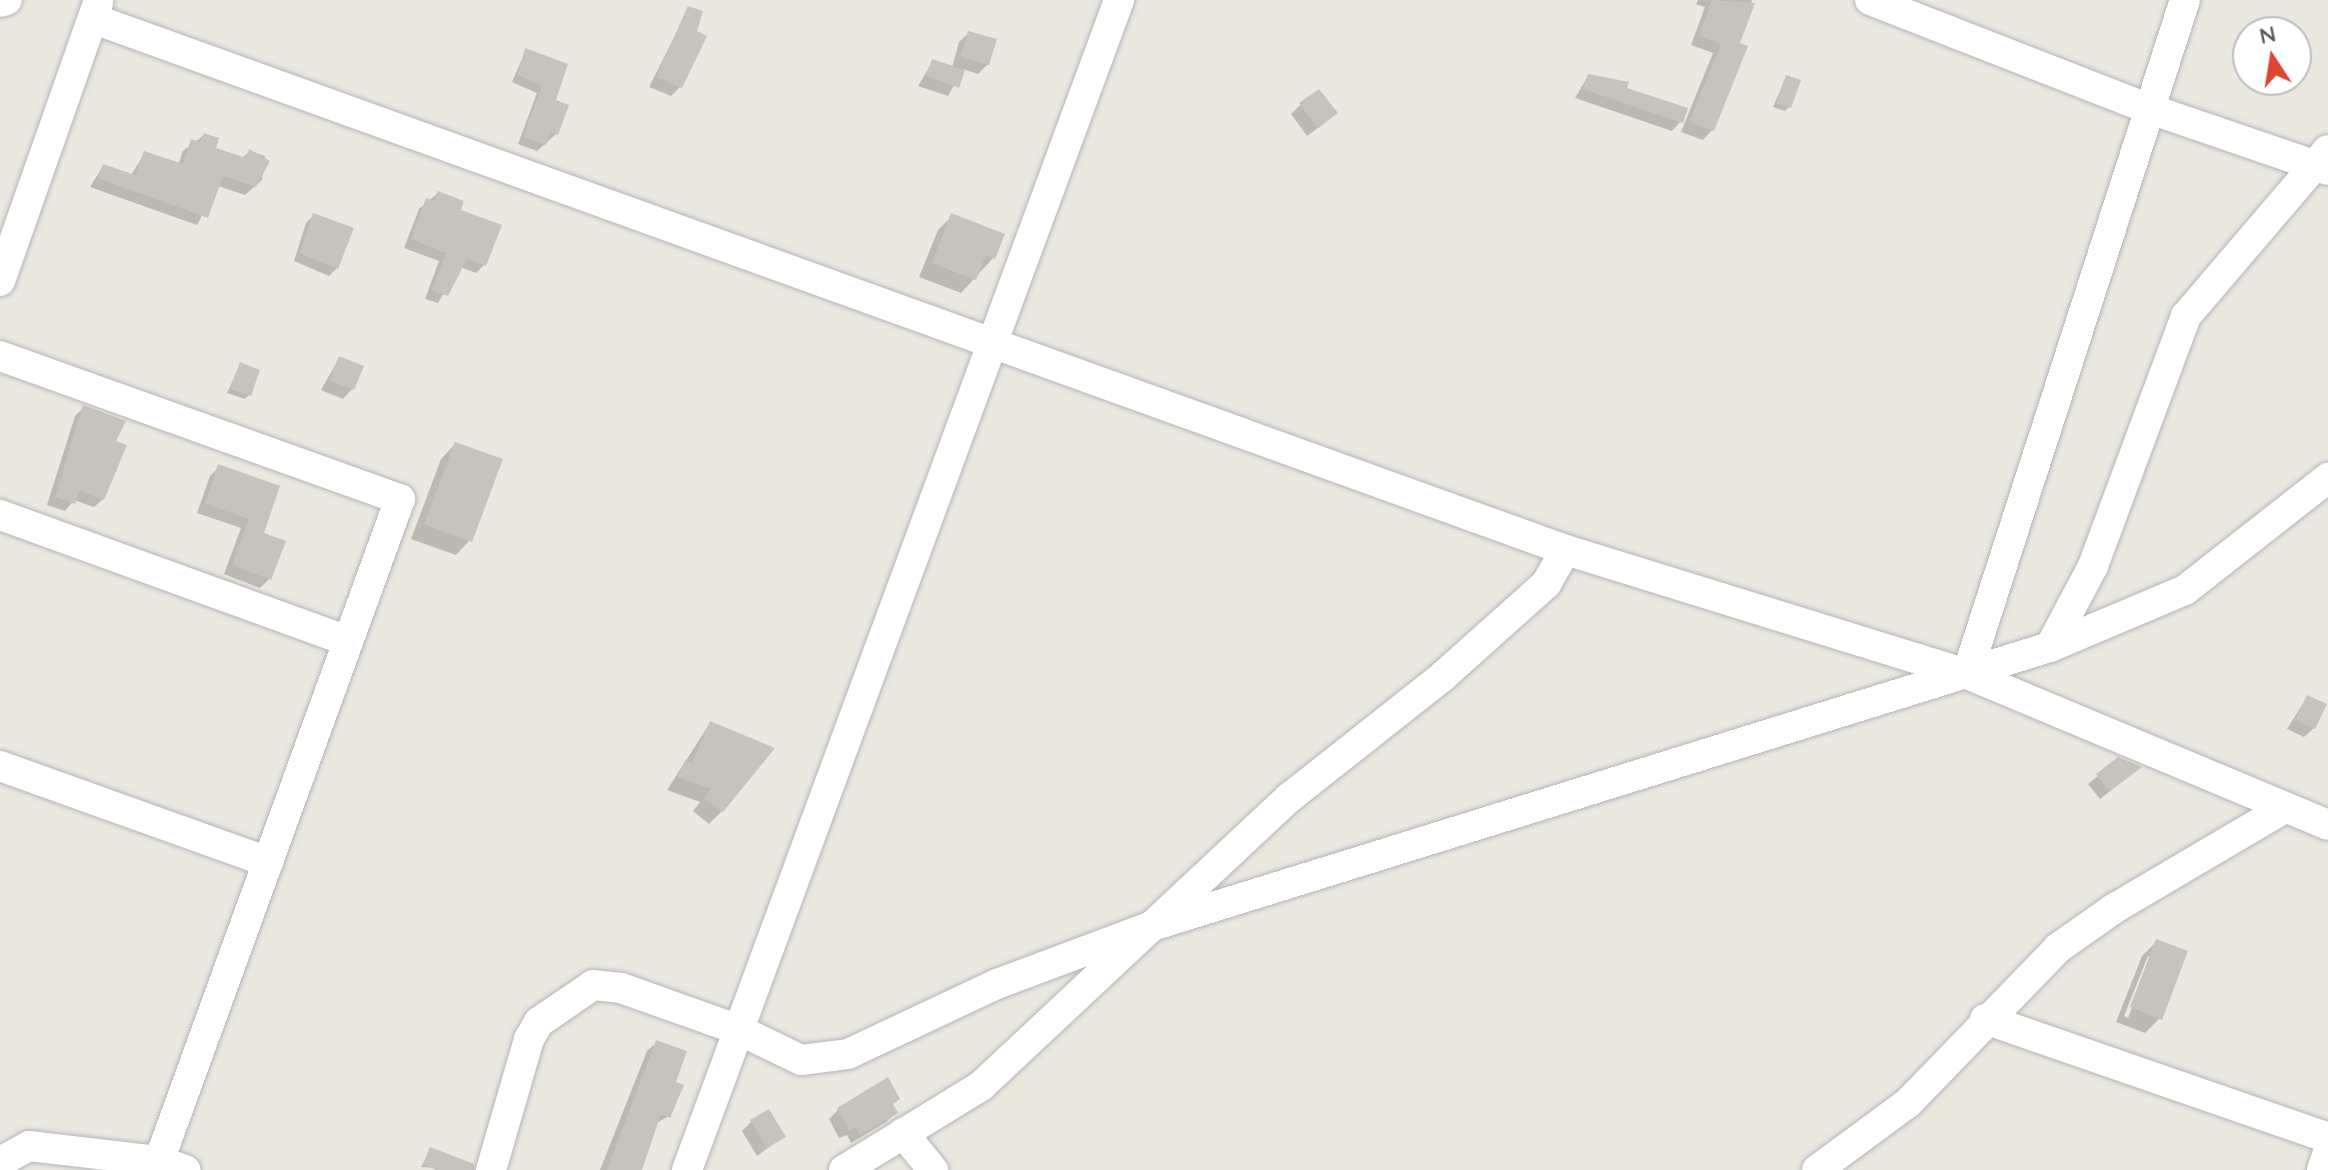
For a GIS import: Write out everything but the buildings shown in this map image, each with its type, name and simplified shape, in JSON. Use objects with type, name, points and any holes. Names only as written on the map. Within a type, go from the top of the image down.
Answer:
[{"type":"street","points":[[0,2],[7,0]]},
{"type":"street","points":[[715,1170],[692,1156],[1119,0]]},
{"type":"street","points":[[1870,0],[1900,6],[2150,109],[2323,162],[2186,316],[2093,566],[2050,647]]},
{"type":"street","points":[[1967,674],[2185,0]]},
{"type":"street","points":[[0,281],[96,10],[993,344],[1566,550],[1967,674],[2283,809],[2328,825]]},
{"type":"street","points":[[0,356],[400,499],[268,862],[172,1165],[29,1146],[0,1136]]},
{"type":"street","points":[[491,1170],[529,1039],[539,1022],[580,990],[606,984],[621,988],[739,1030],[801,1060],[848,1054],[997,984],[1155,925],[2050,647],[2185,590],[2328,478]]},
{"type":"street","points":[[0,515],[348,641]]},
{"type":"street","points":[[844,1170],[981,1086],[1289,798],[1442,677],[1546,584],[1566,550]]},
{"type":"street","points":[[0,766],[268,862]]},
{"type":"street","points":[[1817,1170],[1908,1103],[2024,978],[2092,924],[2283,809]]},
{"type":"street","points":[[1985,1019],[2328,1138]]},
{"type":"street","points":[[903,1133],[933,1170]]},
{"type":"street","points":[[0,1162],[29,1146]]},
{"type":"street","points":[[2322,1170],[2328,1153]]}]
